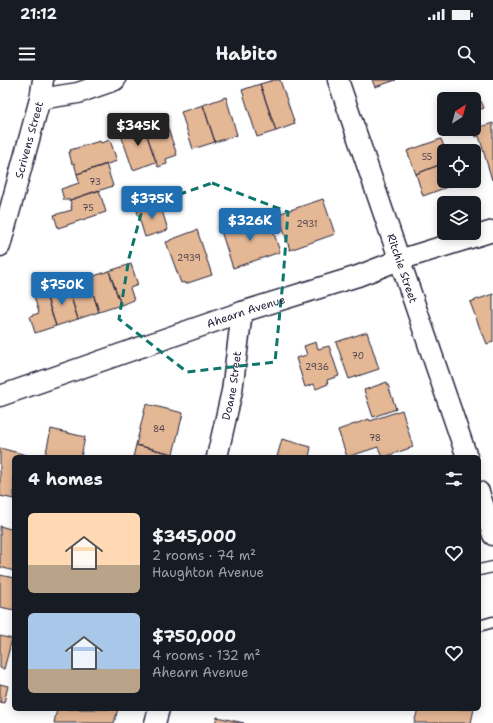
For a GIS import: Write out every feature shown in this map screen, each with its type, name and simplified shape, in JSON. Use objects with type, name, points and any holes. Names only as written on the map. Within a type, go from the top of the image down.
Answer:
[{"type":"street","points":[[41,89],[78,93],[115,80]]},
{"type":"street","name":"Ritchie Street","points":[[338,80],[398,260],[466,455]]},
{"type":"street","name":"Scrivens Street","points":[[0,246],[41,89]]},
{"type":"street","name":"Ahearn Avenue","points":[[0,396],[242,312],[358,276],[398,260],[493,231]]},
{"type":"street","name":"Doane Street","points":[[217,455],[232,391],[242,312]]},
{"type":"street","points":[[483,501],[493,535]]},
{"type":"street","points":[[155,723],[158,711]]},
{"type":"lane","points":[[481,570],[493,567]]},
{"type":"lane","points":[[481,625],[493,622]]},
{"type":"highlighted area","points":[[212,183],[288,212],[275,362],[187,372],[119,319],[129,258],[143,207]]},
{"type":"building","points":[[280,80],[295,124],[276,131],[260,84]]},
{"type":"building","points":[[372,80],[396,80],[375,87]]},
{"type":"building","points":[[260,84],[276,131],[257,137],[242,90]]},
{"type":"building","points":[[226,97],[237,135],[215,142],[203,105]]},
{"type":"building","points":[[481,101],[484,108],[481,109]]},
{"type":"building","points":[[203,105],[215,142],[193,149],[181,112]]},
{"type":"building","points":[[164,117],[177,155],[166,159],[167,164],[158,167],[143,124]]},
{"type":"building","points":[[493,123],[492,180],[479,136],[481,136],[481,127]]},
{"type":"building","points":[[143,124],[156,162],[133,170],[120,132]]},
{"type":"building","points":[[441,139],[443,144],[437,144],[437,166],[416,174],[407,151]]},
{"type":"building","points":[[110,140],[117,161],[77,174],[74,163],[72,164],[69,152],[71,152],[70,150],[100,141],[101,143]]},
{"type":"building","points":[[106,164],[113,186],[70,200],[64,200],[61,189],[79,183],[77,174]]},
{"type":"building","points":[[437,166],[437,188],[445,188],[423,196],[416,174]]},
{"type":"building","points":[[99,190],[106,212],[58,228],[54,215],[72,210],[70,200]]},
{"type":"building","points":[[323,199],[335,234],[290,250],[278,214]]},
{"type":"building","points":[[160,204],[168,230],[145,237],[137,211]]},
{"type":"building","points":[[268,215],[280,252],[233,268],[221,231]]},
{"type":"building","points":[[197,230],[212,275],[185,284],[185,282],[181,283],[166,242]]},
{"type":"building","points":[[131,264],[138,285],[130,288],[134,300],[121,305],[109,271]]},
{"type":"building","points":[[109,271],[121,305],[99,312],[88,278]]},
{"type":"building","points":[[88,278],[99,312],[78,319],[67,285]]},
{"type":"building","points":[[67,285],[78,319],[56,326],[45,292]]},
{"type":"building","points":[[45,292],[56,326],[35,333],[30,316],[39,313],[34,296]]},
{"type":"building","points":[[493,294],[493,342],[487,344],[470,302]]},
{"type":"building","points":[[367,332],[379,369],[349,379],[336,342]]},
{"type":"building","points":[[316,342],[318,349],[329,346],[339,376],[327,380],[328,384],[316,389],[314,384],[305,387],[296,358],[307,355],[304,346]]},
{"type":"building","points":[[387,382],[396,409],[373,417],[364,390]]},
{"type":"building","points":[[146,404],[183,413],[173,454],[136,445]]},
{"type":"building","points":[[402,410],[413,447],[390,455],[381,455],[378,447],[353,455],[346,455],[338,430],[369,419],[370,421]]},
{"type":"building","points":[[51,429],[85,437],[81,455],[45,455]]},
{"type":"building","points":[[282,439],[311,447],[309,455],[278,455]]},
{"type":"building","points":[[136,445],[173,454],[173,455],[134,455]]},
{"type":"building","points":[[0,448],[26,455],[12,455],[12,499],[0,496]]},
{"type":"building","points":[[0,526],[12,529],[12,570],[0,567]]},
{"type":"building","points":[[0,575],[12,578],[12,610],[0,607]]},
{"type":"building","points":[[0,636],[12,639],[4,669],[0,668]]},
{"type":"building","points":[[0,684],[8,686],[4,703],[0,702]]},
{"type":"building","points":[[57,711],[117,711],[114,723],[54,723]]},
{"type":"building","points":[[417,711],[474,711],[471,723],[414,723]]},
{"type":"building","points":[[217,717],[244,723],[215,723]]}]
